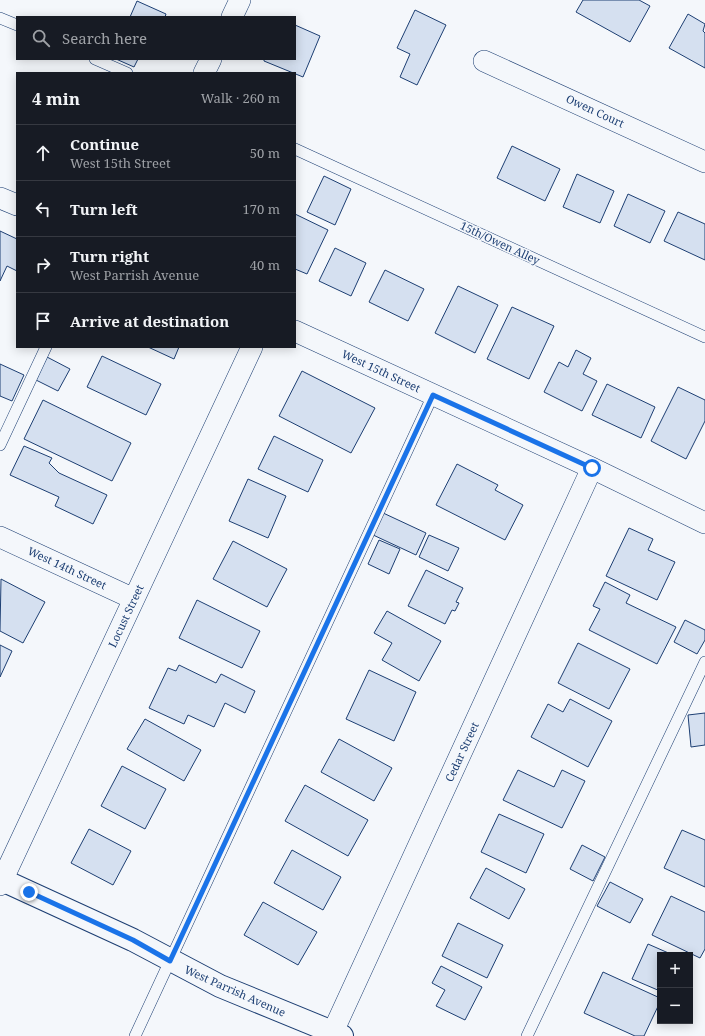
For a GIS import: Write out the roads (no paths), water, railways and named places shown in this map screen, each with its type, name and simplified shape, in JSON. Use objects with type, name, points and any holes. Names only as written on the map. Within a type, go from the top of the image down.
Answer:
[{"type":"main road","name":"West Parrish Avenue","points":[[1,881],[133,940],[170,961],[220,986],[335,1035]]},
{"type":"street","points":[[232,16],[240,0]]},
{"type":"street","points":[[204,72],[210,60]]},
{"type":"street","name":"Owen Court","points":[[484,61],[705,162]]},
{"type":"street","points":[[0,198],[16,205]]},
{"type":"street","name":"West 15th Street","points":[[296,331],[592,468],[705,523]]},
{"type":"street","name":"Locust Street","points":[[1,881],[252,348]]},
{"type":"street","name":"Cedar Street","points":[[335,1035],[592,468]]},
{"type":"street","name":"West 14th Street","points":[[0,537],[134,600]]},
{"type":"lane","points":[[0,18],[16,25]]},
{"type":"lane","points":[[97,60],[125,72]]},
{"type":"lane","name":"15th/Owen Alley","points":[[296,149],[705,337]]},
{"type":"lane","points":[[0,445],[46,348]]},
{"type":"lane","points":[[135,1036],[433,395]]},
{"type":"lane","points":[[528,1036],[705,662]]}]
